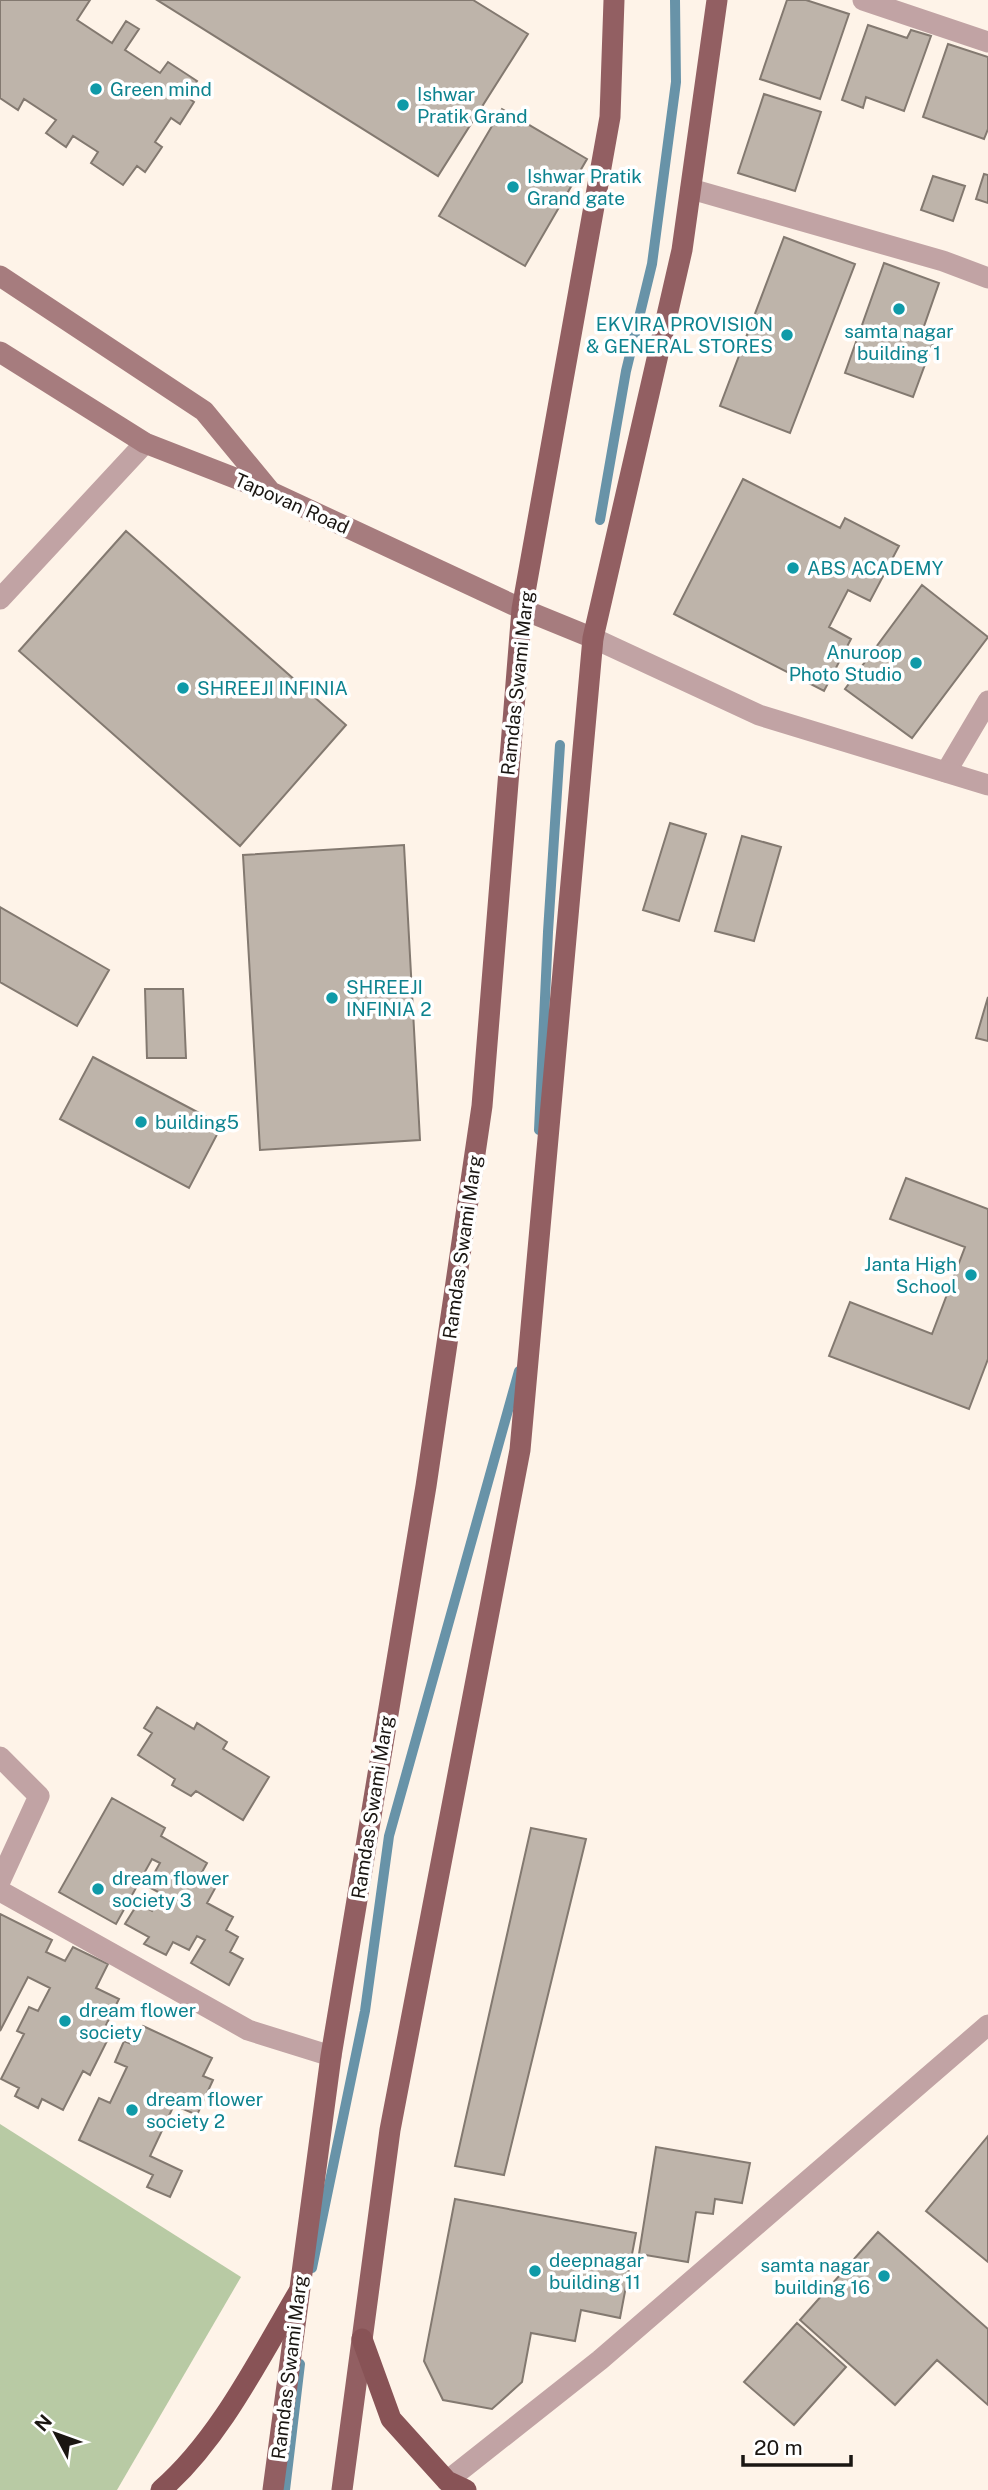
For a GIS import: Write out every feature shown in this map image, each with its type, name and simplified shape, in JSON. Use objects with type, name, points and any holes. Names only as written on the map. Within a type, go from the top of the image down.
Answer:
[{"type":"highway","points":[[161,2490],[174,2479],[220,2422],[298,2293]]},
{"type":"highway","points":[[362,2339],[391,2419],[447,2481],[466,2490]]},
{"type":"main road","name":"Ramdas Swami Marg","points":[[272,2490],[331,2056],[426,1486],[482,1106],[522,610],[610,117],[614,0]]},
{"type":"main road","points":[[342,2490],[390,2130],[520,1450],[593,638],[682,250],[717,0]]},
{"type":"main road","points":[[0,276],[204,411],[271,492]]},
{"type":"main road","name":"Tapovan Road","points":[[0,352],[145,443],[271,492],[522,610],[593,638]]},
{"type":"street","points":[[863,0],[988,42]]},
{"type":"street","points":[[691,189],[943,261],[988,278]]},
{"type":"street","points":[[0,598],[145,443]]},
{"type":"street","points":[[593,638],[760,715],[988,785]]},
{"type":"street","points":[[946,772],[988,701]]},
{"type":"street","points":[[0,1757],[39,1796],[0,1881]]},
{"type":"street","points":[[0,1891],[248,2030],[331,2056]]},
{"type":"street","points":[[447,2481],[600,2360],[988,2025]]},
{"type":"green space","points":[[0,2124],[241,2277],[117,2490],[0,2490]]},
{"type":"building","name":"Green mind","points":[[0,0],[90,0],[77,20],[112,43],[126,21],[139,29],[125,50],[160,73],[168,62],[197,81],[187,97],[194,102],[180,124],[171,118],[155,142],[162,147],[145,172],[137,166],[123,185],[91,163],[98,152],[73,136],[66,147],[46,133],[56,120],[24,99],[18,110],[0,98]]},
{"type":"building","name":"Ishwar Pratik Grand","points":[[157,0],[473,0],[528,34],[438,176]]},
{"type":"building","points":[[787,0],[806,0],[849,14],[820,99],[760,79]]},
{"type":"building","points":[[868,25],[907,38],[911,30],[931,36],[904,111],[866,97],[863,108],[842,100]]},
{"type":"building","points":[[948,44],[988,57],[988,129],[984,139],[923,117]]},
{"type":"building","points":[[764,94],[821,112],[795,191],[738,173]]},
{"type":"building","name":"Ishwar Pratik Grand gate","points":[[502,109],[587,159],[525,266],[439,216]]},
{"type":"building","points":[[984,174],[988,175],[988,203],[976,199]]},
{"type":"building","points":[[933,176],[965,186],[953,221],[921,210]]},
{"type":"building","name":"EKVIRA PROVISION & GENERAL STORES","points":[[784,237],[855,264],[790,433],[720,406]]},
{"type":"building","name":"samta nagar building 1","points":[[884,263],[939,283],[921,335],[934,340],[913,397],[845,373]]},
{"type":"building","name":"ABS ACADEMY","points":[[743,479],[840,528],[845,518],[899,546],[870,601],[848,590],[829,627],[851,639],[824,691],[674,614]]},
{"type":"building","name":"SHREEJI INFINIA","points":[[126,531],[346,725],[240,846],[19,651]]},
{"type":"building","name":"Anuroop Photo Studio","points":[[922,585],[988,637],[912,738],[845,689]]},
{"type":"building","points":[[670,823],[706,834],[679,921],[643,910]]},
{"type":"building","points":[[742,836],[781,847],[754,941],[715,931]]},
{"type":"building","name":"SHREEJI INFINIA 2","points":[[404,845],[420,1140],[260,1150],[243,855]]},
{"type":"building","points":[[0,907],[109,970],[77,1026],[0,982]]},
{"type":"building","points":[[145,989],[183,989],[186,1058],[147,1058]]},
{"type":"building","points":[[988,997],[988,1041],[976,1038]]},
{"type":"building","name":"building5","points":[[93,1057],[222,1125],[189,1188],[60,1119]]},
{"type":"building","name":"Janta High School","points":[[906,1178],[988,1209],[988,1359],[969,1409],[829,1356],[850,1302],[932,1334],[965,1247],[890,1219]]},
{"type":"building","points":[[157,1707],[194,1729],[197,1723],[227,1742],[223,1749],[269,1777],[243,1820],[196,1791],[191,1796],[172,1785],[175,1779],[138,1755],[152,1733],[144,1728]]},
{"type":"building","name":"dream flower society 3","points":[[112,1798],[165,1828],[161,1836],[207,1863],[201,1874],[218,1883],[207,1903],[233,1917],[226,1930],[238,1937],[230,1952],[243,1959],[229,1985],[191,1963],[205,1940],[197,1936],[189,1950],[173,1942],[166,1955],[144,1944],[149,1937],[125,1924],[138,1903],[152,1911],[162,1894],[147,1886],[160,1863],[152,1859],[116,1924],[59,1892]]},
{"type":"building","points":[[531,1828],[586,1839],[504,2175],[455,2166]]},
{"type":"building","name":"dream flower society","points":[[0,1914],[52,1940],[46,1952],[65,1961],[73,1947],[108,1964],[96,1988],[119,1999],[102,2033],[109,2037],[90,2075],[83,2071],[63,2110],[42,2099],[38,2108],[15,2096],[19,2088],[1,2079],[24,2034],[17,2031],[29,2007],[38,2011],[50,1988],[28,1977],[0,2031]]},
{"type":"building","name":"dream flower society 2","points":[[143,2026],[212,2058],[203,2076],[213,2080],[197,2115],[174,2105],[150,2156],[182,2171],[170,2197],[147,2187],[153,2175],[79,2140],[99,2098],[110,2103],[127,2067],[115,2062],[124,2041],[134,2045]]},
{"type":"building","points":[[988,2136],[988,2262],[926,2211]]},
{"type":"building","points":[[656,2147],[750,2163],[742,2203],[715,2199],[713,2214],[696,2212],[688,2262],[639,2254]]},
{"type":"building","name":"deepnagar building 11","points":[[455,2199],[636,2233],[620,2318],[581,2310],[575,2341],[531,2333],[522,2382],[492,2409],[443,2400],[424,2361]]},
{"type":"building","name":"samta nagar building 16","points":[[878,2232],[988,2329],[988,2405],[937,2360],[895,2405],[800,2320]]},
{"type":"building","points":[[797,2323],[846,2367],[794,2425],[744,2382]]},
{"type":"waterway","points":[[600,520],[626,371],[652,264],[676,82],[675,0]]},
{"type":"waterway","points":[[539,1130],[560,745]]},
{"type":"waterway","points":[[312,2268],[365,2011],[389,1836],[519,1371]]},
{"type":"waterway","points":[[285,2490],[300,2364]]},
{"type":"place","name":"Green mind","points":[[96,89]]},
{"type":"place","name":"Ishwar Pratik Grand","points":[[403,105]]},
{"type":"place","name":"Ishwar Pratik Grand gate","points":[[513,187]]},
{"type":"place","name":"samta nagar building 1","points":[[899,309]]},
{"type":"place","name":"EKVIRA PROVISION & GENERAL STORES","points":[[787,335]]},
{"type":"place","name":"ABS ACADEMY","points":[[793,568]]},
{"type":"place","name":"Anuroop Photo Studio","points":[[916,663]]},
{"type":"place","name":"SHREEJI INFINIA","points":[[183,688]]},
{"type":"place","name":"SHREEJI INFINIA 2","points":[[332,998]]},
{"type":"place","name":"building5","points":[[141,1122]]},
{"type":"place","name":"Janta High School","points":[[971,1275]]},
{"type":"place","name":"dream flower society 3","points":[[98,1889]]},
{"type":"place","name":"dream flower society","points":[[65,2021]]},
{"type":"place","name":"dream flower society 2","points":[[132,2110]]},
{"type":"place","name":"deepnagar building 11","points":[[535,2271]]},
{"type":"place","name":"samta nagar building 16","points":[[884,2276]]}]
